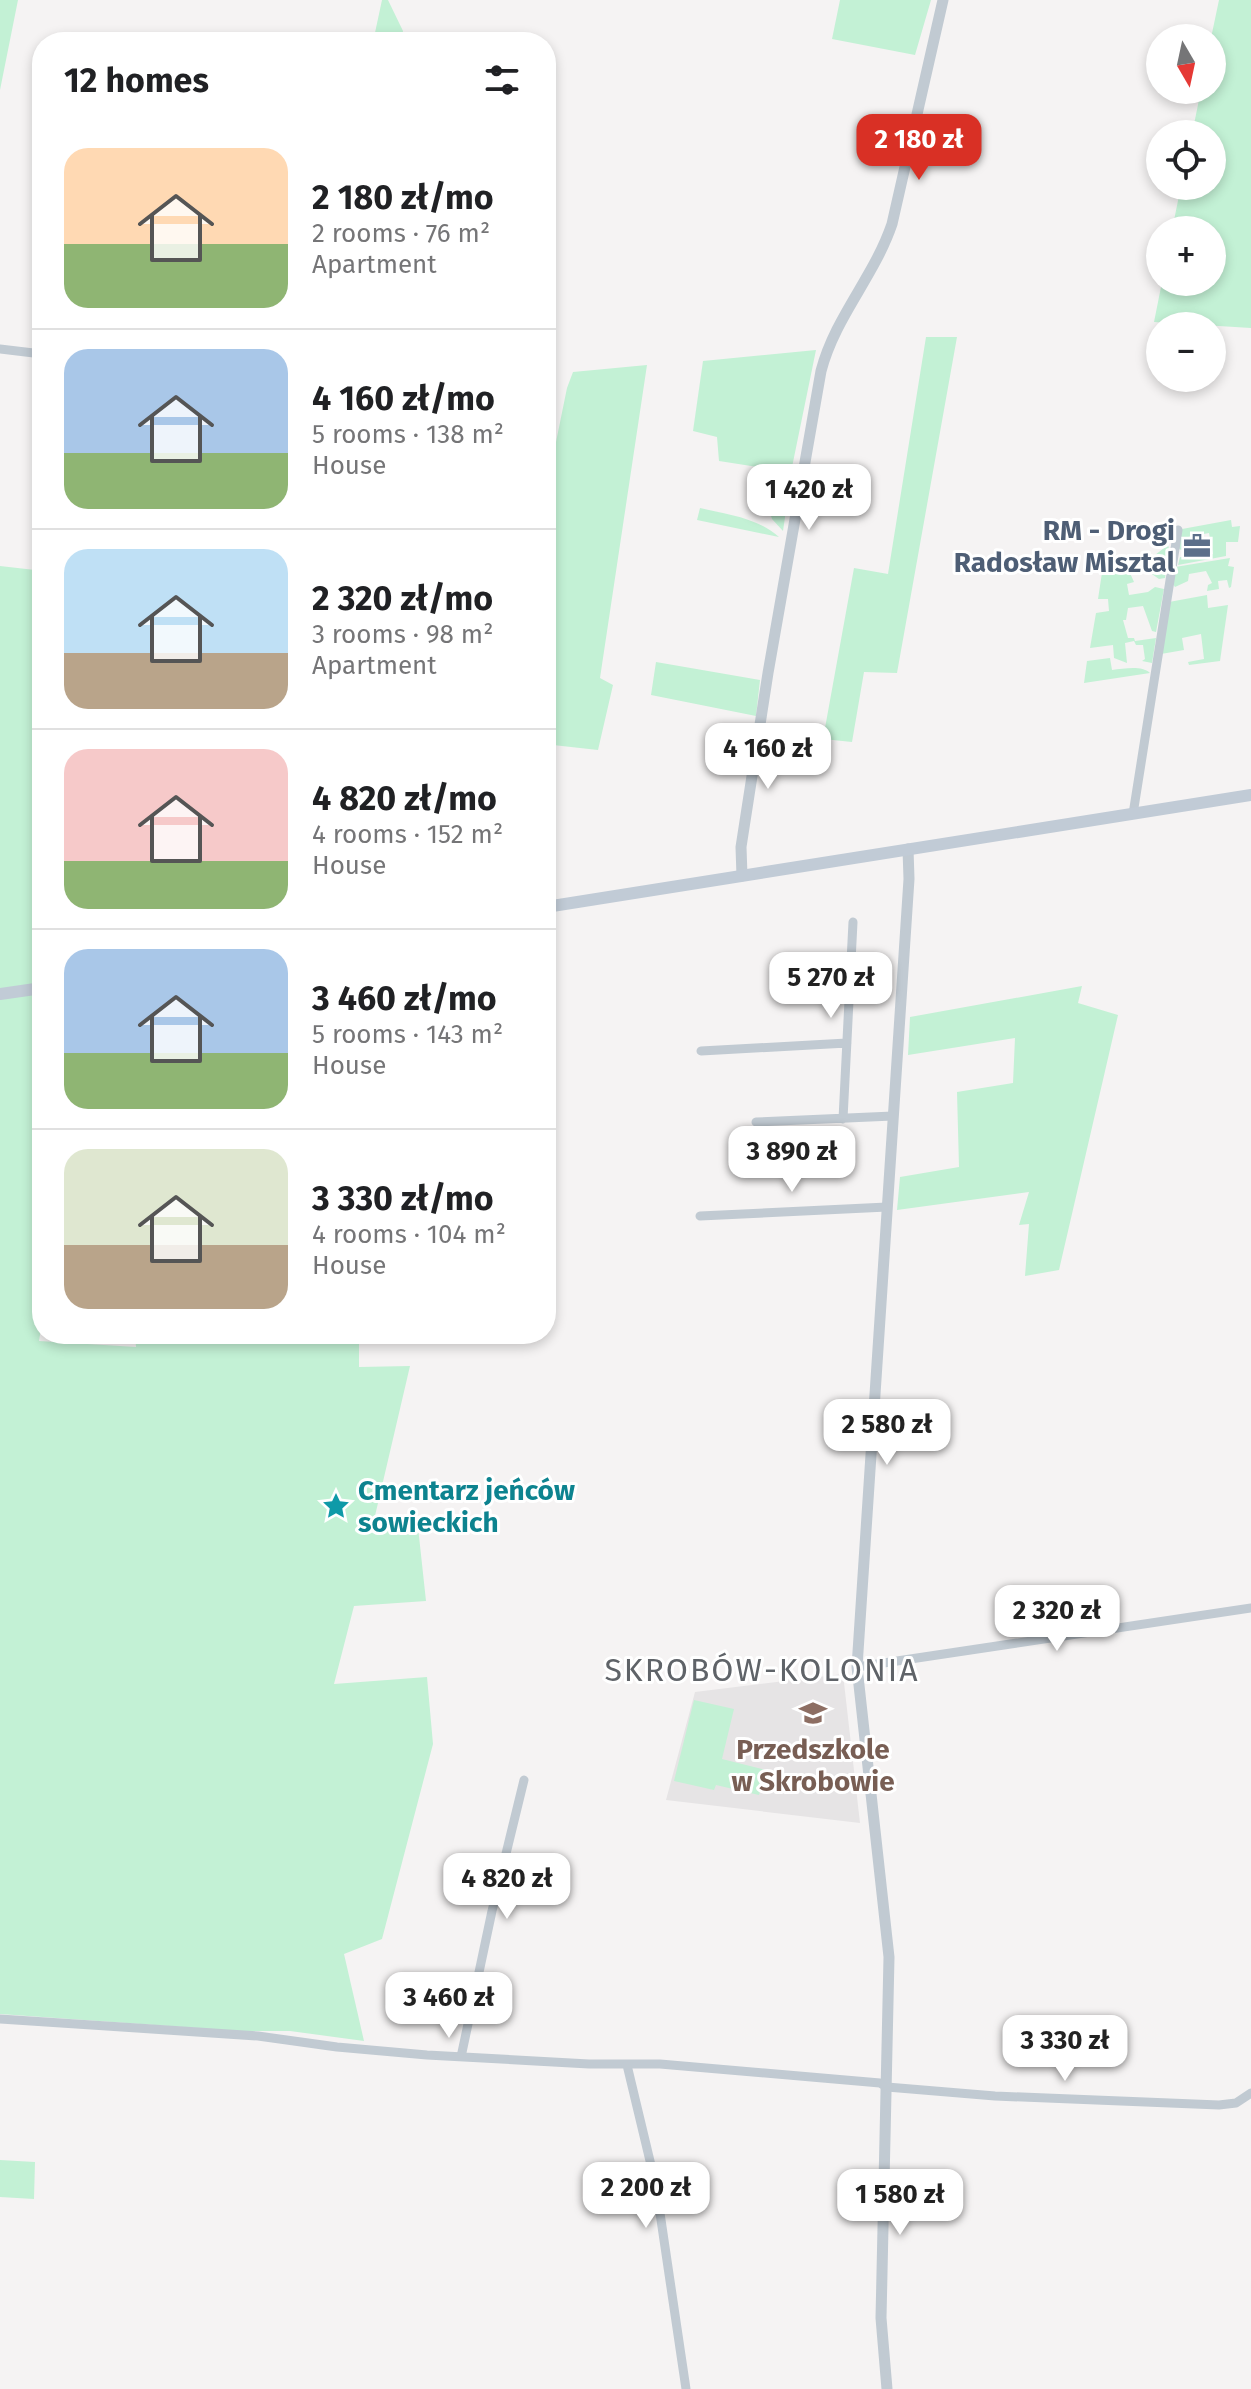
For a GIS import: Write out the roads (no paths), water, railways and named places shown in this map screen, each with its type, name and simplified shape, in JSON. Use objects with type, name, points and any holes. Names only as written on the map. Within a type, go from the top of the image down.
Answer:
[{"type":"main road","points":[[556,905],[1251,795]]},
{"type":"main road","points":[[0,994],[32,989]]},
{"type":"street","points":[[742,876],[741,847],[768,673],[821,371],[834,330],[877,258],[892,224],[943,0]]},
{"type":"street","points":[[0,349],[32,353]]},
{"type":"street","points":[[1133,814],[1178,530]]},
{"type":"street","points":[[887,2389],[881,2318],[889,1969],[887,1919],[857,1667],[908,889],[908,849]]},
{"type":"street","points":[[843,1119],[853,922]]},
{"type":"street","points":[[701,1051],[847,1043]]},
{"type":"street","points":[[756,1122],[893,1116]]},
{"type":"street","points":[[700,1216],[887,1207]]},
{"type":"street","points":[[857,1667],[1251,1608]]},
{"type":"street","points":[[461,2057],[524,1780]]},
{"type":"street","points":[[0,2019],[258,2036],[337,2047],[461,2057],[715,2068],[880,2083],[887,2087],[952,2094],[1165,2105],[1236,2103],[1251,2093]]},
{"type":"street","points":[[627,2065],[656,2186],[686,2389]]},
{"type":"place","name":"RM - Drogi Radosław Misztal","points":[[1197,546]]},
{"type":"place","name":"Cmentarz jeńców sowieckich","points":[[336,1506]]},
{"type":"place","name":"Przedszkole w Skrobowie","points":[[813,1713]]},
{"type":"district","name":"SKROBÓW-KOLONIA","points":[[762,1670]]}]
